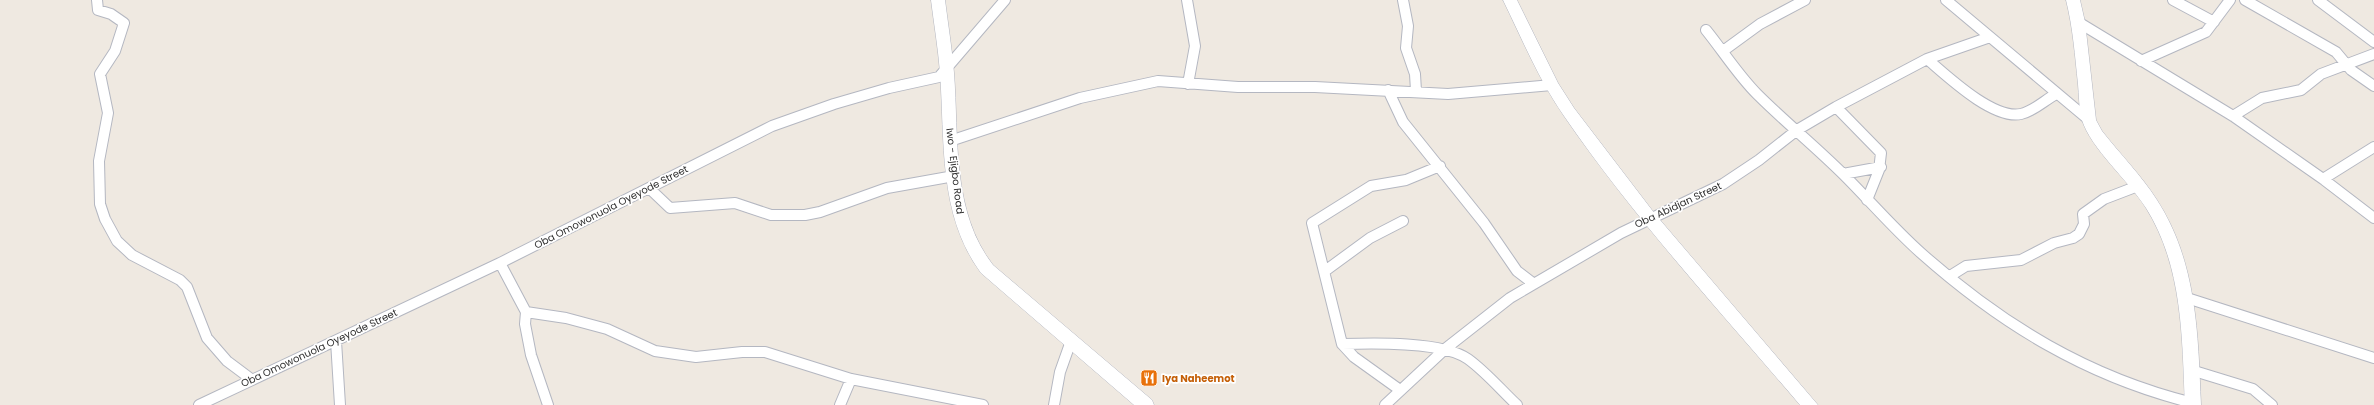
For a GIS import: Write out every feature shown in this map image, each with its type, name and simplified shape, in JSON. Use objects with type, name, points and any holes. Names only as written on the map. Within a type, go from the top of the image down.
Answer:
[{"type":"main road","name":"Iwo - Ejigbo Road","points":[[938,0],[946,71],[950,141],[954,176],[961,218],[967,238],[979,262],[1146,405]]},
{"type":"main road","points":[[1510,0],[1552,85],[1569,112],[1650,218],[1806,403]]},
{"type":"main road","points":[[2073,0],[2078,22],[2089,120],[2099,138],[2153,206],[2169,236],[2187,298],[2193,404]]},
{"type":"street","points":[[97,0],[98,10],[111,14],[124,24],[118,38],[115,51],[100,74],[108,113],[99,161],[100,204],[105,220],[117,241],[132,255],[180,280],[187,287],[207,338],[227,361],[251,379]]},
{"type":"street","name":"Oba Omowonuola Oyeyode Street","points":[[199,405],[251,379],[336,341],[500,263],[772,126],[848,100],[939,77],[946,71],[1005,0]]},
{"type":"street","points":[[1187,0],[1187,14],[1194,34],[1193,69],[1188,84]]},
{"type":"street","points":[[1403,0],[1408,26],[1406,48],[1414,74],[1416,91]]},
{"type":"street","points":[[1723,51],[1760,24],[1805,0]]},
{"type":"street","points":[[1946,0],[2056,94],[2089,120]]},
{"type":"street","points":[[2173,0],[2214,22]]},
{"type":"street","points":[[2141,60],[2206,32],[2230,0]]},
{"type":"street","points":[[2246,0],[2336,52],[2357,75],[2374,86]]},
{"type":"street","points":[[2318,0],[2374,42]]},
{"type":"street","points":[[2078,22],[2233,116],[2323,179],[2374,218]]},
{"type":"street","points":[[1706,30],[1756,93],[1843,174],[1916,248],[1950,276],[2030,336],[2063,355],[2149,392],[2193,404]]},
{"type":"street","name":"Oba Abidjan Street","points":[[1385,405],[1445,349],[1510,298],[1650,218],[1723,184],[1741,173],[1797,130],[1836,107],[1927,59],[1990,37]]},
{"type":"street","points":[[2233,116],[2262,98],[2301,90],[2321,74],[2346,63],[2374,54]]},
{"type":"street","points":[[1927,59],[1975,98],[2007,114],[2021,114],[2056,94]]},
{"type":"street","points":[[950,141],[1087,96],[1158,81],[1238,88],[1315,87],[1416,91],[1448,94],[1552,85]]},
{"type":"street","points":[[1388,90],[1403,122],[1440,166],[1484,223],[1517,271],[1534,284]]},
{"type":"street","points":[[2069,104],[2086,102]]},
{"type":"street","points":[[1836,107],[1876,145],[1881,153],[1881,166],[1873,181],[1867,200]]},
{"type":"street","points":[[2323,179],[2374,147]]},
{"type":"street","points":[[1400,390],[1354,357],[1342,344],[1325,271],[1312,226],[1314,220],[1371,186],[1406,180],[1440,166]]},
{"type":"street","points":[[1843,174],[1881,166]]},
{"type":"street","points":[[649,188],[670,208],[735,203],[771,215],[805,215],[820,212],[887,188],[954,176]]},
{"type":"street","points":[[1950,276],[1966,266],[1990,262],[2017,261],[2054,243],[2074,238],[2084,224],[2083,214],[2104,199],[2138,186]]},
{"type":"street","points":[[1325,271],[1370,238],[1403,220]]},
{"type":"street","points":[[500,263],[526,312],[525,324],[531,355],[548,405]]},
{"type":"street","points":[[2187,298],[2374,358]]},
{"type":"street","points":[[526,312],[566,318],[607,329],[654,351],[696,357],[742,352],[765,352],[780,355],[851,379],[956,403],[983,405]]},
{"type":"street","points":[[336,341],[340,405]]},
{"type":"street","points":[[1054,405],[1060,372],[1071,341]]},
{"type":"street","points":[[1342,344],[1379,343],[1445,349],[1468,359],[1517,405]]},
{"type":"street","points":[[2191,370],[2253,389],[2272,405]]},
{"type":"street","points":[[840,405],[851,379]]},
{"type":"place","name":"Iya Naheemot","points":[[1149,378]]}]
